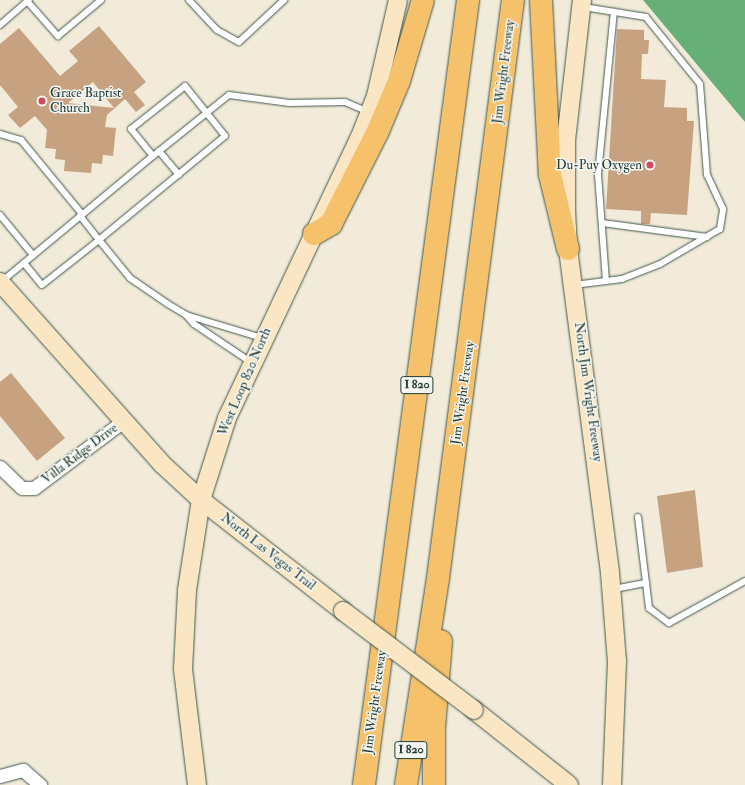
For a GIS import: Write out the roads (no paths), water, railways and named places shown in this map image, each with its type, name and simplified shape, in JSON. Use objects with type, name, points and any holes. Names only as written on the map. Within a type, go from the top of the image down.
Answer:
[{"type":"highway","points":[[314,234],[331,224],[378,131],[399,80],[423,0]]},
{"type":"highway","name":"Jim Wright Freeway","points":[[362,780],[468,0]]},
{"type":"highway","name":"Jim Wright Freeway","points":[[406,785],[438,578],[513,0]]},
{"type":"highway","points":[[541,0],[550,175],[568,249]]},
{"type":"highway","points":[[434,785],[434,728],[445,595],[438,578]]},
{"type":"street","name":"West Loop 820 North","points":[[197,785],[184,669],[187,590],[201,500],[227,418],[314,234],[369,112],[398,0]]},
{"type":"street","name":"North Jim Wright Freeway","points":[[582,3],[566,140],[568,249],[612,589],[617,661],[612,785]]},
{"type":"street","name":"North Las Vegas Trail","points":[[0,282],[122,422],[201,500],[569,785]]},
{"type":"street","name":"Villa Ridge Drive","points":[[0,467],[22,488],[34,488],[122,422]]},
{"type":"street","points":[[613,761],[622,785]]},
{"type":"street","points":[[0,776],[23,770],[40,785]]},
{"type":"lane","points":[[0,25],[28,1],[58,36],[101,0]]},
{"type":"lane","points":[[189,0],[217,30],[239,42],[284,0]]},
{"type":"lane","points":[[573,285],[606,281],[660,264],[720,229],[723,209],[706,175],[700,84],[646,17],[614,12],[582,3]]},
{"type":"lane","points":[[606,281],[598,174],[614,12]]},
{"type":"lane","points":[[24,263],[42,285],[225,136],[185,86],[132,129],[153,156]]},
{"type":"lane","points":[[0,282],[221,99],[235,94],[289,103],[346,102],[369,112]]},
{"type":"lane","points":[[0,134],[21,140],[130,278],[186,314],[264,339]]},
{"type":"lane","points":[[159,151],[179,174]]},
{"type":"lane","points":[[0,215],[34,255]]},
{"type":"lane","points":[[602,223],[707,237]]},
{"type":"lane","points":[[186,314],[194,324],[252,364]]},
{"type":"lane","points":[[638,516],[649,608],[669,623],[745,581]]},
{"type":"lane","points":[[612,589],[646,583]]},
{"type":"place","name":"Grace Baptist Church","points":[[42,101]]},
{"type":"place","name":"Du-Puy Oxygen","points":[[650,165]]}]
